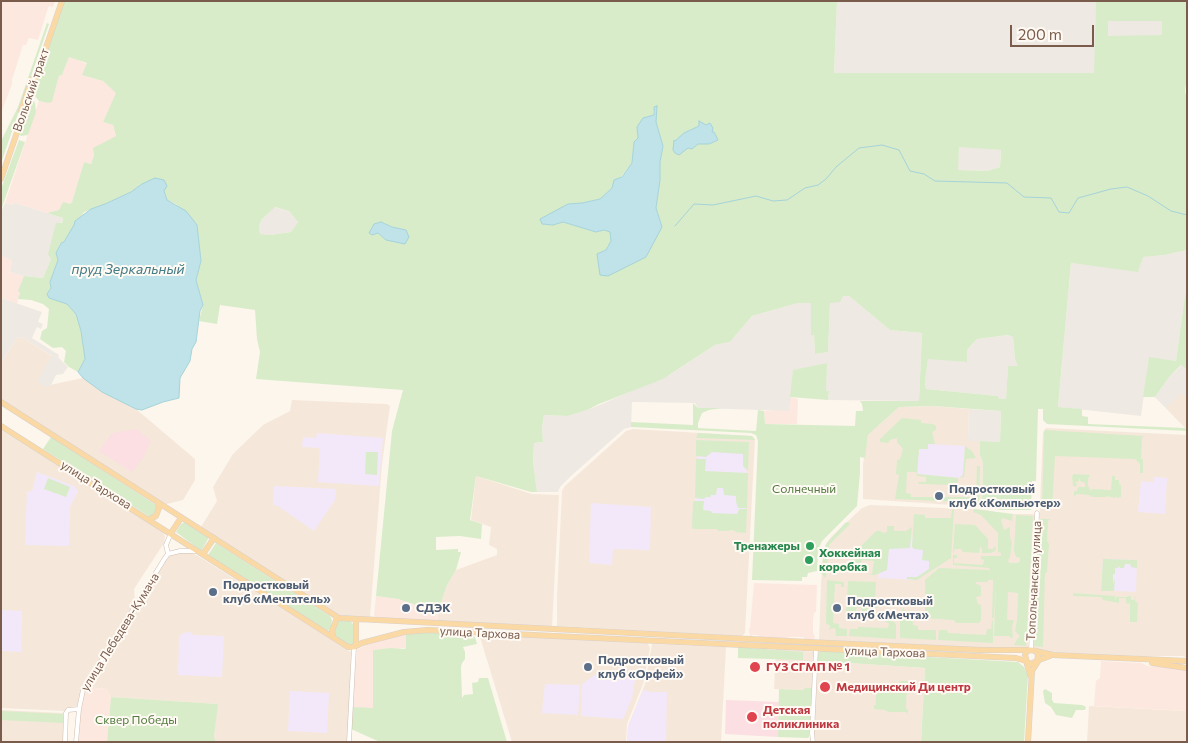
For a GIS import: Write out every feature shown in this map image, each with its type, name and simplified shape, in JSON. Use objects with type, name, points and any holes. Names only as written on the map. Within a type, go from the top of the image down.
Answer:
[{"type":"main road","name":"Вольский тракт","points":[[1,169],[60,1]]},
{"type":"main road","name":"Вольский тракт","points":[[1,179],[60,1]]},
{"type":"main road","name":"улица Тархова","points":[[1,402],[337,618],[556,636],[744,646],[998,654],[1032,650],[1053,655],[1187,661]]},
{"type":"main road","name":"улица Тархова","points":[[1,426],[348,647],[354,647],[411,630],[556,630],[829,643],[998,654],[1026,661]]},
{"type":"main road","points":[[150,520],[156,516],[158,503]]},
{"type":"main road","points":[[171,534],[181,518]]},
{"type":"main road","points":[[203,554],[214,538]]},
{"type":"main road","points":[[333,638],[332,631],[337,618]]},
{"type":"main road","points":[[354,647],[356,643],[356,620]]},
{"type":"main road","points":[[390,622],[395,628],[391,635]]},
{"type":"main road","points":[[556,630],[556,636]]},
{"type":"main road","points":[[728,638],[728,645]]},
{"type":"main road","points":[[744,646],[745,639]]},
{"type":"main road","points":[[816,643],[816,649]]},
{"type":"main road","points":[[829,643],[829,650]]},
{"type":"main road","points":[[1028,742],[1031,676],[1038,656],[1032,650],[1025,655],[1031,676]]},
{"type":"main road","name":"улица Тархова","points":[[1037,661],[1053,655]]},
{"type":"main road","name":"улица Тархова","points":[[1141,660],[1187,668]]},
{"type":"main road","points":[[1026,661],[1031,664],[1037,661]]},
{"type":"street","name":"Топольчанская улица","points":[[1032,650],[1037,513]]},
{"type":"street","name":"улица Лебедева-Кумача","points":[[76,742],[78,709],[83,690],[168,554],[166,545],[171,534]]},
{"type":"street","points":[[168,554],[180,551],[197,551]]},
{"type":"street","points":[[349,742],[354,647]]},
{"type":"street","points":[[814,742],[812,733],[816,649]]},
{"type":"street","points":[[65,742],[66,713],[70,709],[78,709]]},
{"type":"shaded area","points":[[1,1],[55,1],[53,7],[49,6],[48,8],[38,40],[29,38],[26,45],[23,45],[12,84],[1,113]]},
{"type":"shaded area","points":[[1096,1],[1095,73],[834,73],[837,2]]},
{"type":"shaded area","points":[[1108,21],[1162,21],[1162,36],[1107,36]]},
{"type":"shaded area","points":[[69,56],[87,64],[83,75],[103,81],[117,93],[103,122],[113,125],[116,136],[94,155],[91,164],[84,162],[70,204],[59,210],[47,213],[15,203],[12,205],[5,203],[39,101],[48,103],[52,101],[59,76],[62,75]]},
{"type":"shaded area","points":[[959,146],[1001,150],[1000,167],[987,171],[957,170]]},
{"type":"shaded area","points":[[5,203],[12,205],[15,203],[63,218],[50,255],[51,259],[43,278],[10,272],[12,261],[1,255],[1,212]]},
{"type":"shaded area","points":[[274,207],[289,211],[298,222],[291,232],[270,235],[260,234],[259,226],[262,219]]},
{"type":"shaded area","points":[[1187,250],[1187,295],[1185,295],[1176,361],[1149,358],[1141,416],[1058,407],[1071,263],[1138,271],[1142,257],[1165,255]]},
{"type":"shaded area","points":[[1,255],[12,261],[10,272],[24,276],[17,304],[1,298]]},
{"type":"shaded area","points":[[843,296],[849,296],[890,330],[922,333],[919,401],[828,400],[829,392],[826,391],[826,363],[792,390],[789,411],[698,408],[695,403],[632,402],[631,427],[624,429],[571,476],[560,487],[558,492],[537,492],[533,461],[534,443],[543,442],[542,427],[544,415],[568,416],[595,407],[671,374],[715,345],[730,342],[752,316],[798,303],[811,303],[811,334],[814,335],[815,354],[828,352],[830,302]]},
{"type":"shaded area","points":[[1,298],[42,312],[38,322],[43,324],[41,329],[37,327],[32,338],[59,355],[58,357],[68,367],[63,374],[56,375],[51,385],[45,387],[37,381],[52,356],[22,337],[17,338],[1,363]]},
{"type":"shaded area","points":[[1009,335],[1013,337],[1015,359],[1019,366],[1008,366],[1006,400],[998,399],[998,396],[926,389],[928,358],[967,362],[967,350],[977,339]]},
{"type":"shaded area","points":[[22,337],[53,357],[37,381],[45,386],[83,378],[136,409],[195,459],[195,480],[183,500],[163,505],[1,400],[1,363],[17,338]]},
{"type":"shaded area","points":[[1182,365],[1187,369],[1187,430],[1155,397]]},
{"type":"shaded area","points":[[1182,365],[1187,370],[1187,398],[1181,393],[1166,408],[1155,397],[1170,376]]},
{"type":"shaded area","points":[[790,397],[798,399],[797,424],[765,424],[764,411],[789,409]]},
{"type":"shaded area","points":[[292,400],[387,404],[390,406],[382,464],[370,617],[342,617],[201,527],[217,501],[213,487],[233,454],[263,425],[290,411]]},
{"type":"shaded area","points":[[932,406],[969,409],[968,440],[980,441],[980,455],[983,463],[982,507],[863,499],[863,464],[868,435],[899,407]]},
{"type":"shaded area","points":[[969,409],[1001,411],[1000,442],[968,441]]},
{"type":"shaded area","points":[[1046,428],[1187,435],[1187,658],[1183,656],[1051,652],[1034,648],[1043,432]]},
{"type":"shaded area","points":[[137,429],[151,441],[143,458],[132,472],[99,451],[112,433]]},
{"type":"shaded area","points":[[633,429],[752,436],[755,439],[745,633],[742,636],[557,626],[562,491],[565,486],[626,431]]},
{"type":"shaded area","points":[[1,430],[162,531],[165,536],[164,543],[134,589],[135,602],[83,685],[77,706],[66,708],[64,711],[1,708]]},
{"type":"shaded area","points":[[317,433],[383,438],[379,486],[318,482],[320,448],[302,447],[303,437],[316,438]]},
{"type":"shaded area","points":[[699,440],[748,443],[746,480],[697,476]]},
{"type":"shaded area","points":[[928,444],[965,446],[963,475],[959,478],[917,474],[919,449]]},
{"type":"shaded area","points":[[37,472],[74,486],[78,491],[70,507],[69,546],[25,545],[27,491],[32,492]]},
{"type":"shaded area","points":[[476,476],[532,494],[559,495],[552,627],[437,621],[447,585],[456,570],[497,555],[497,549],[489,545],[491,527],[471,520]]},
{"type":"shaded area","points":[[1154,477],[1167,478],[1165,514],[1138,512],[1141,481],[1153,482]]},
{"type":"shaded area","points":[[696,484],[746,486],[744,527],[693,524]]},
{"type":"shaded area","points":[[274,486],[336,489],[335,500],[314,531],[278,506],[273,505]]},
{"type":"shaded area","points":[[591,503],[651,507],[650,550],[613,549],[612,565],[589,563]]},
{"type":"shaded area","points":[[870,505],[986,510],[1005,514],[1033,514],[1035,517],[1028,647],[1025,649],[984,648],[819,640],[823,554],[826,544],[862,508]]},
{"type":"shaded area","points":[[886,537],[916,538],[948,559],[917,580],[878,578]]},
{"type":"shaded area","points":[[173,553],[192,553],[198,556],[351,652],[348,742],[216,742],[214,737],[217,704],[111,697],[106,689],[86,687],[169,556]]},
{"type":"shaded area","points":[[1103,559],[1137,560],[1136,592],[1101,590]]},
{"type":"shaded area","points":[[754,583],[817,585],[816,612],[813,619],[815,637],[813,640],[805,640],[803,637],[788,637],[787,639],[760,637],[758,635],[750,636],[749,629]]},
{"type":"shaded area","points":[[376,596],[398,599],[438,612],[437,621],[377,619],[374,615]]},
{"type":"shaded area","points":[[1,610],[22,611],[21,652],[1,651]]},
{"type":"shaded area","points":[[191,632],[193,635],[224,636],[222,677],[178,675],[179,637],[183,633]]},
{"type":"shaded area","points":[[406,634],[406,648],[373,650],[373,709],[352,707],[357,650],[364,646]]},
{"type":"shaded area","points":[[482,634],[647,642],[650,648],[643,684],[627,724],[626,742],[512,742],[480,637]]},
{"type":"shaded area","points":[[652,644],[726,647],[721,742],[627,742],[628,726],[645,684]]},
{"type":"shaded area","points":[[776,649],[813,652],[812,688],[805,688],[803,690],[774,689]]},
{"type":"shaded area","points":[[818,661],[925,668],[921,742],[816,742],[814,734]]},
{"type":"shaded area","points":[[1101,661],[1142,663],[1147,666],[1187,669],[1187,711],[1094,706],[1096,681],[1100,678]]},
{"type":"shaded area","points":[[599,672],[636,673],[632,698],[623,719],[581,716],[582,684]]},
{"type":"shaded area","points":[[545,684],[580,685],[578,715],[542,713]]},
{"type":"shaded area","points":[[86,687],[106,689],[111,697],[107,742],[78,742],[81,703]]},
{"type":"shaded area","points":[[643,690],[667,692],[666,742],[627,742],[628,726]]},
{"type":"shaded area","points":[[290,691],[329,693],[327,733],[288,731]]},
{"type":"shaded area","name":"Детская поликлиника","points":[[726,700],[779,702],[778,737],[725,734]]},
{"type":"shaded area","points":[[1089,706],[1187,711],[1187,742],[1087,742]]},
{"type":"shaded area","points":[[1,710],[63,713],[63,742],[1,742]]},
{"type":"green space","name":"Солнечный","points":[[64,1],[860,1],[837,2],[834,73],[1094,73],[1096,1],[1187,1],[1187,78],[1185,91],[1187,101],[1187,250],[1143,257],[1138,272],[1071,263],[1058,407],[1082,409],[1082,416],[1088,417],[1088,424],[1185,428],[1187,431],[1047,424],[1043,420],[1043,409],[1038,409],[1036,481],[1032,481],[1031,510],[1002,510],[982,507],[983,463],[980,455],[980,441],[1000,442],[1001,411],[932,406],[899,407],[868,435],[865,458],[860,457],[857,506],[822,541],[818,550],[817,571],[808,573],[807,577],[802,577],[802,581],[752,580],[758,441],[756,435],[751,433],[631,427],[631,422],[693,425],[693,403],[698,408],[722,408],[702,413],[698,428],[756,431],[758,410],[764,411],[765,424],[855,426],[856,411],[863,411],[860,401],[919,401],[922,333],[890,330],[849,296],[843,296],[840,302],[830,303],[828,352],[815,354],[814,335],[811,335],[811,303],[798,303],[752,316],[730,342],[715,345],[663,379],[568,416],[544,415],[542,427],[543,442],[534,443],[533,461],[537,492],[531,492],[476,476],[470,520],[482,524],[481,539],[460,536],[436,537],[436,550],[458,549],[458,552],[461,552],[456,570],[447,585],[438,612],[398,599],[376,596],[392,431],[403,390],[256,379],[260,352],[255,310],[220,305],[217,324],[199,321],[203,305],[196,280],[201,261],[197,225],[176,204],[167,200],[164,190],[142,184],[131,192],[84,212],[64,242],[60,243],[56,253],[58,260],[50,282],[51,288],[47,294],[49,298],[67,304],[76,314],[81,331],[85,359],[78,372],[69,367],[64,362],[66,351],[62,347],[53,348],[40,339],[42,331],[47,328],[49,309],[43,304],[31,300],[18,299],[20,293],[18,291],[24,276],[43,278],[51,259],[48,254],[56,223],[62,223],[63,218],[47,213],[59,210],[63,202],[70,204],[72,202],[84,162],[91,164],[94,155],[93,148],[116,136],[113,125],[103,122],[116,93],[103,81],[82,75],[87,63],[69,57],[62,75],[59,76],[52,102],[39,101],[33,91]],"holes":[[[1108,21],[1162,21],[1162,35],[1108,36]],[[656,110],[656,122],[663,146],[656,208],[662,227],[597,254],[606,250],[611,241],[611,232],[604,230],[596,232],[563,222],[553,225],[542,224],[568,204],[600,199],[612,188],[632,163],[634,142],[638,138],[637,127],[654,115],[653,111]],[[699,122],[712,129],[718,140],[709,144],[698,144],[692,148],[674,147],[684,133],[699,126]],[[959,147],[1001,150],[1000,167],[987,171],[958,170]],[[275,207],[289,211],[298,222],[291,232],[270,235],[260,234],[259,226],[262,219]],[[381,222],[406,230],[386,240],[378,233],[372,235],[370,231]],[[1008,335],[1013,337],[1015,359],[1018,366],[1008,366],[1006,399],[999,399],[998,396],[926,389],[928,359],[967,362],[967,350],[977,339]]]},
{"type":"green space","points":[[47,23],[49,24],[1,163],[1,141],[18,107]]},
{"type":"green space","points":[[31,101],[35,103],[36,112],[28,135],[21,136],[19,134]]},
{"type":"green space","points":[[19,140],[25,142],[1,210],[1,189]]},
{"type":"green space","points":[[1185,295],[1187,295],[1187,369],[1181,365],[1170,376],[1155,397],[1143,397],[1149,357],[1176,361]]},
{"type":"green space","points":[[827,363],[826,391],[829,391],[828,400],[790,397],[793,370]]},
{"type":"green space","points":[[902,418],[921,420],[921,423],[936,426],[936,430],[932,432],[935,444],[928,444],[928,449],[919,449],[917,474],[958,478],[958,482],[955,485],[919,484],[918,482],[926,482],[926,477],[917,476],[916,472],[907,472],[906,493],[911,494],[911,497],[970,497],[976,495],[977,466],[980,466],[979,503],[895,499],[899,475],[896,474],[897,460],[900,459],[903,449],[897,442],[897,438],[890,440],[888,443],[880,442],[880,439]]},
{"type":"green space","points":[[1045,430],[1143,436],[1141,459],[1143,459],[1143,473],[1140,473],[1140,464],[1135,459],[1055,456],[1052,509],[1042,509]]},
{"type":"green space","points":[[698,433],[752,436],[755,440],[696,438]]},
{"type":"green space","points":[[51,437],[156,505],[156,515],[150,517],[43,449]]},
{"type":"green space","points":[[696,440],[749,442],[748,471],[743,466],[743,454],[712,452],[706,457],[696,456]]},
{"type":"green space","points":[[965,446],[972,451],[976,458],[966,459],[964,477],[959,478],[963,475]]},
{"type":"green space","points":[[366,452],[378,452],[377,475],[365,474]]},
{"type":"green space","points":[[696,459],[706,459],[705,471],[748,473],[747,508],[738,508],[736,496],[724,495],[723,488],[717,488],[716,495],[711,495],[711,497],[704,499],[695,498]]},
{"type":"green space","points":[[1074,474],[1090,475],[1088,486],[1091,491],[1092,489],[1111,490],[1112,476],[1115,476],[1115,480],[1119,480],[1121,485],[1121,497],[1092,497],[1091,495],[1090,497],[1089,495],[1077,494],[1074,496],[1074,491],[1077,491],[1078,487],[1085,487],[1085,483],[1080,481],[1079,477],[1079,481],[1074,483],[1077,483],[1076,487],[1073,486],[1072,476]]},
{"type":"green space","points":[[48,478],[70,487],[66,497],[44,489]]},
{"type":"green space","points":[[704,501],[703,510],[711,511],[712,513],[737,514],[739,509],[747,509],[746,533],[735,532],[734,530],[693,529],[693,502]]},
{"type":"green space","points":[[952,509],[954,510],[951,558],[917,580],[907,579],[907,577],[917,577],[929,569],[929,561],[922,560],[923,550],[912,547],[914,514],[925,515],[925,518],[951,518]]},
{"type":"green space","points":[[974,509],[1013,514],[1012,521],[1003,518],[1001,520],[1004,530],[1010,527],[1012,543],[1009,563],[1018,563],[1020,561],[1020,558],[1016,557],[1014,550],[1016,515],[1033,516],[1026,646],[1014,645],[1020,636],[1015,631],[1018,593],[1008,592],[1007,620],[1014,620],[1012,627],[1013,637],[994,636],[996,580],[994,618],[992,618],[993,580],[988,580],[988,582],[976,582],[981,587],[981,596],[976,597],[978,604],[981,605],[981,620],[979,623],[956,623],[954,620],[925,618],[925,580],[939,568],[989,570],[992,575],[989,568],[953,565],[953,555],[957,555],[957,558],[954,558],[954,563],[983,565],[984,560],[981,559],[981,556],[1001,556],[1001,553],[998,552],[998,533],[981,515],[973,512]]},
{"type":"green space","points":[[1040,519],[1050,519],[1048,521],[1047,572],[1045,574],[1043,647],[1034,646]]},
{"type":"green space","points":[[185,522],[209,537],[202,550],[176,532],[181,524]]},
{"type":"green space","points":[[848,522],[850,524],[829,545],[826,577],[824,577],[822,574],[823,554],[826,544]]},
{"type":"green space","points":[[955,524],[975,525],[988,539],[988,549],[996,547],[995,551],[982,553],[982,548],[980,547],[979,553],[963,552],[961,549],[955,549],[953,553]]},
{"type":"green space","points":[[887,526],[894,526],[894,531],[906,531],[912,527],[910,548],[889,549],[887,570],[875,575],[868,575],[872,574],[874,561],[862,560],[860,564],[856,564],[856,568],[852,567],[853,560],[859,559],[861,555],[862,545],[876,531],[887,532]]},
{"type":"green space","points":[[216,543],[330,616],[332,620],[331,629],[327,631],[208,555]]},
{"type":"green space","points":[[1103,559],[1137,560],[1137,568],[1131,567],[1130,564],[1125,564],[1124,568],[1119,566],[1115,568],[1115,574],[1113,574],[1113,584],[1115,578],[1114,591],[1101,591]]},
{"type":"green space","points":[[827,580],[844,582],[844,587],[841,587],[841,584],[835,584],[833,623],[839,624],[839,628],[847,629],[847,636],[836,636],[835,628],[830,629],[829,634],[830,625],[826,624]]},
{"type":"green space","points":[[848,581],[876,582],[875,602],[881,602],[874,611],[864,612],[863,615],[861,608],[857,607],[855,614],[846,613]]},
{"type":"green space","points":[[1073,593],[1115,596],[1115,602],[1116,597],[1131,596],[1131,600],[1134,600],[1136,594],[1135,601],[1138,603],[1137,622],[1130,622],[1130,602],[1129,604],[1126,603],[1126,598],[1119,598],[1119,603],[1103,600],[1101,597],[1073,596]]},
{"type":"green space","points":[[903,608],[907,613],[912,613],[913,625],[918,626],[918,630],[936,630],[936,640],[900,638],[900,615]]},
{"type":"green space","points":[[885,619],[890,619],[896,624],[896,639],[849,636],[850,629],[858,629],[858,627],[888,628],[889,623],[885,622]]},
{"type":"green space","points":[[992,620],[993,643],[938,640],[939,630],[947,630],[948,633],[986,635],[987,629],[991,629]]},
{"type":"green space","points":[[338,621],[350,621],[354,625],[353,644],[351,646],[336,638],[334,633]]},
{"type":"green space","points":[[418,632],[471,634],[475,637],[477,644],[463,647],[465,659],[461,667],[462,698],[464,695],[473,694],[472,683],[478,682],[479,678],[488,678],[507,742],[380,742],[351,729],[352,707],[373,708],[373,650],[404,649],[406,648],[406,634]]},
{"type":"green space","points":[[738,647],[803,652],[803,660],[738,658]]},
{"type":"green space","points":[[820,651],[1018,662],[1024,667],[1028,675],[1024,742],[921,742],[925,668],[818,661]]},
{"type":"green space","points":[[900,681],[908,681],[909,683],[909,686],[907,686],[907,714],[906,712],[889,712],[874,709],[874,705],[876,705],[875,683],[887,683],[887,686],[876,686],[892,689],[893,684],[894,688],[899,688]]},
{"type":"green space","points":[[805,688],[812,688],[809,737],[778,737],[779,689],[803,690]]},
{"type":"green space","points":[[1045,689],[1052,693],[1054,703],[1082,705],[1086,707],[1085,710],[1076,710],[1072,718],[1056,715],[1051,707],[1045,703],[1043,691]]},
{"type":"green space","name":"Сквер Победы","points":[[111,697],[218,704],[214,737],[216,742],[107,742]]},
{"type":"green space","points":[[1,711],[63,714],[63,723],[1,720]]},
{"type":"water","points":[[657,106],[656,122],[663,146],[656,208],[662,227],[646,257],[608,276],[600,275],[597,254],[606,250],[611,241],[610,232],[604,230],[596,232],[563,222],[553,225],[542,224],[540,219],[568,204],[600,199],[612,188],[614,180],[622,177],[632,163],[634,142],[638,138],[637,127],[643,118],[654,115],[654,107]]},
{"type":"water","points":[[699,121],[706,125],[710,123],[713,128],[712,132],[714,132],[718,140],[709,144],[698,144],[692,149],[688,148],[679,155],[675,153],[673,150],[674,140],[699,126]]},
{"type":"water","name":"пруд Зеркальный","points":[[155,178],[164,180],[167,186],[164,191],[167,200],[186,211],[197,225],[201,261],[196,280],[203,305],[200,311],[196,342],[192,349],[190,361],[180,378],[179,398],[142,410],[136,409],[102,392],[78,372],[85,359],[81,331],[76,314],[67,304],[49,298],[47,294],[51,288],[50,282],[58,260],[56,253],[75,221],[91,209],[131,192]]},
{"type":"water","points":[[381,222],[406,230],[409,237],[405,244],[386,240],[378,233],[372,235],[369,233],[374,224]]},
{"type":"waterway","points":[[675,226],[694,204],[713,205],[756,196],[773,201],[787,200],[805,188],[818,185],[859,148],[882,145],[899,150],[910,171],[924,174],[935,181],[1007,183],[1024,197],[1051,198],[1059,212],[1069,213],[1078,198],[1111,189],[1127,187],[1148,196],[1171,211],[1187,215]]},
{"type":"place","name":"Подростковый клуб «Компьютер»","points":[[939,496]]},
{"type":"place","name":"Тренажеры","points":[[810,546]]},
{"type":"place","name":"Хоккейная коробка","points":[[809,560]]},
{"type":"place","name":"Подростковый клуб «Мечтатель»","points":[[213,592]]},
{"type":"place","name":"СДЭК","points":[[406,608]]},
{"type":"place","name":"Подростковый клуб «Мечта»","points":[[837,608]]},
{"type":"place","name":"Подростковый клуб «Орфей»","points":[[588,667]]},
{"type":"place","name":"ГУЗ СГМП № 1","points":[[755,667]]},
{"type":"place","name":"Медицинский Ди центр","points":[[825,687]]},
{"type":"place","name":"Детская поликлиника","points":[[752,717]]}]
